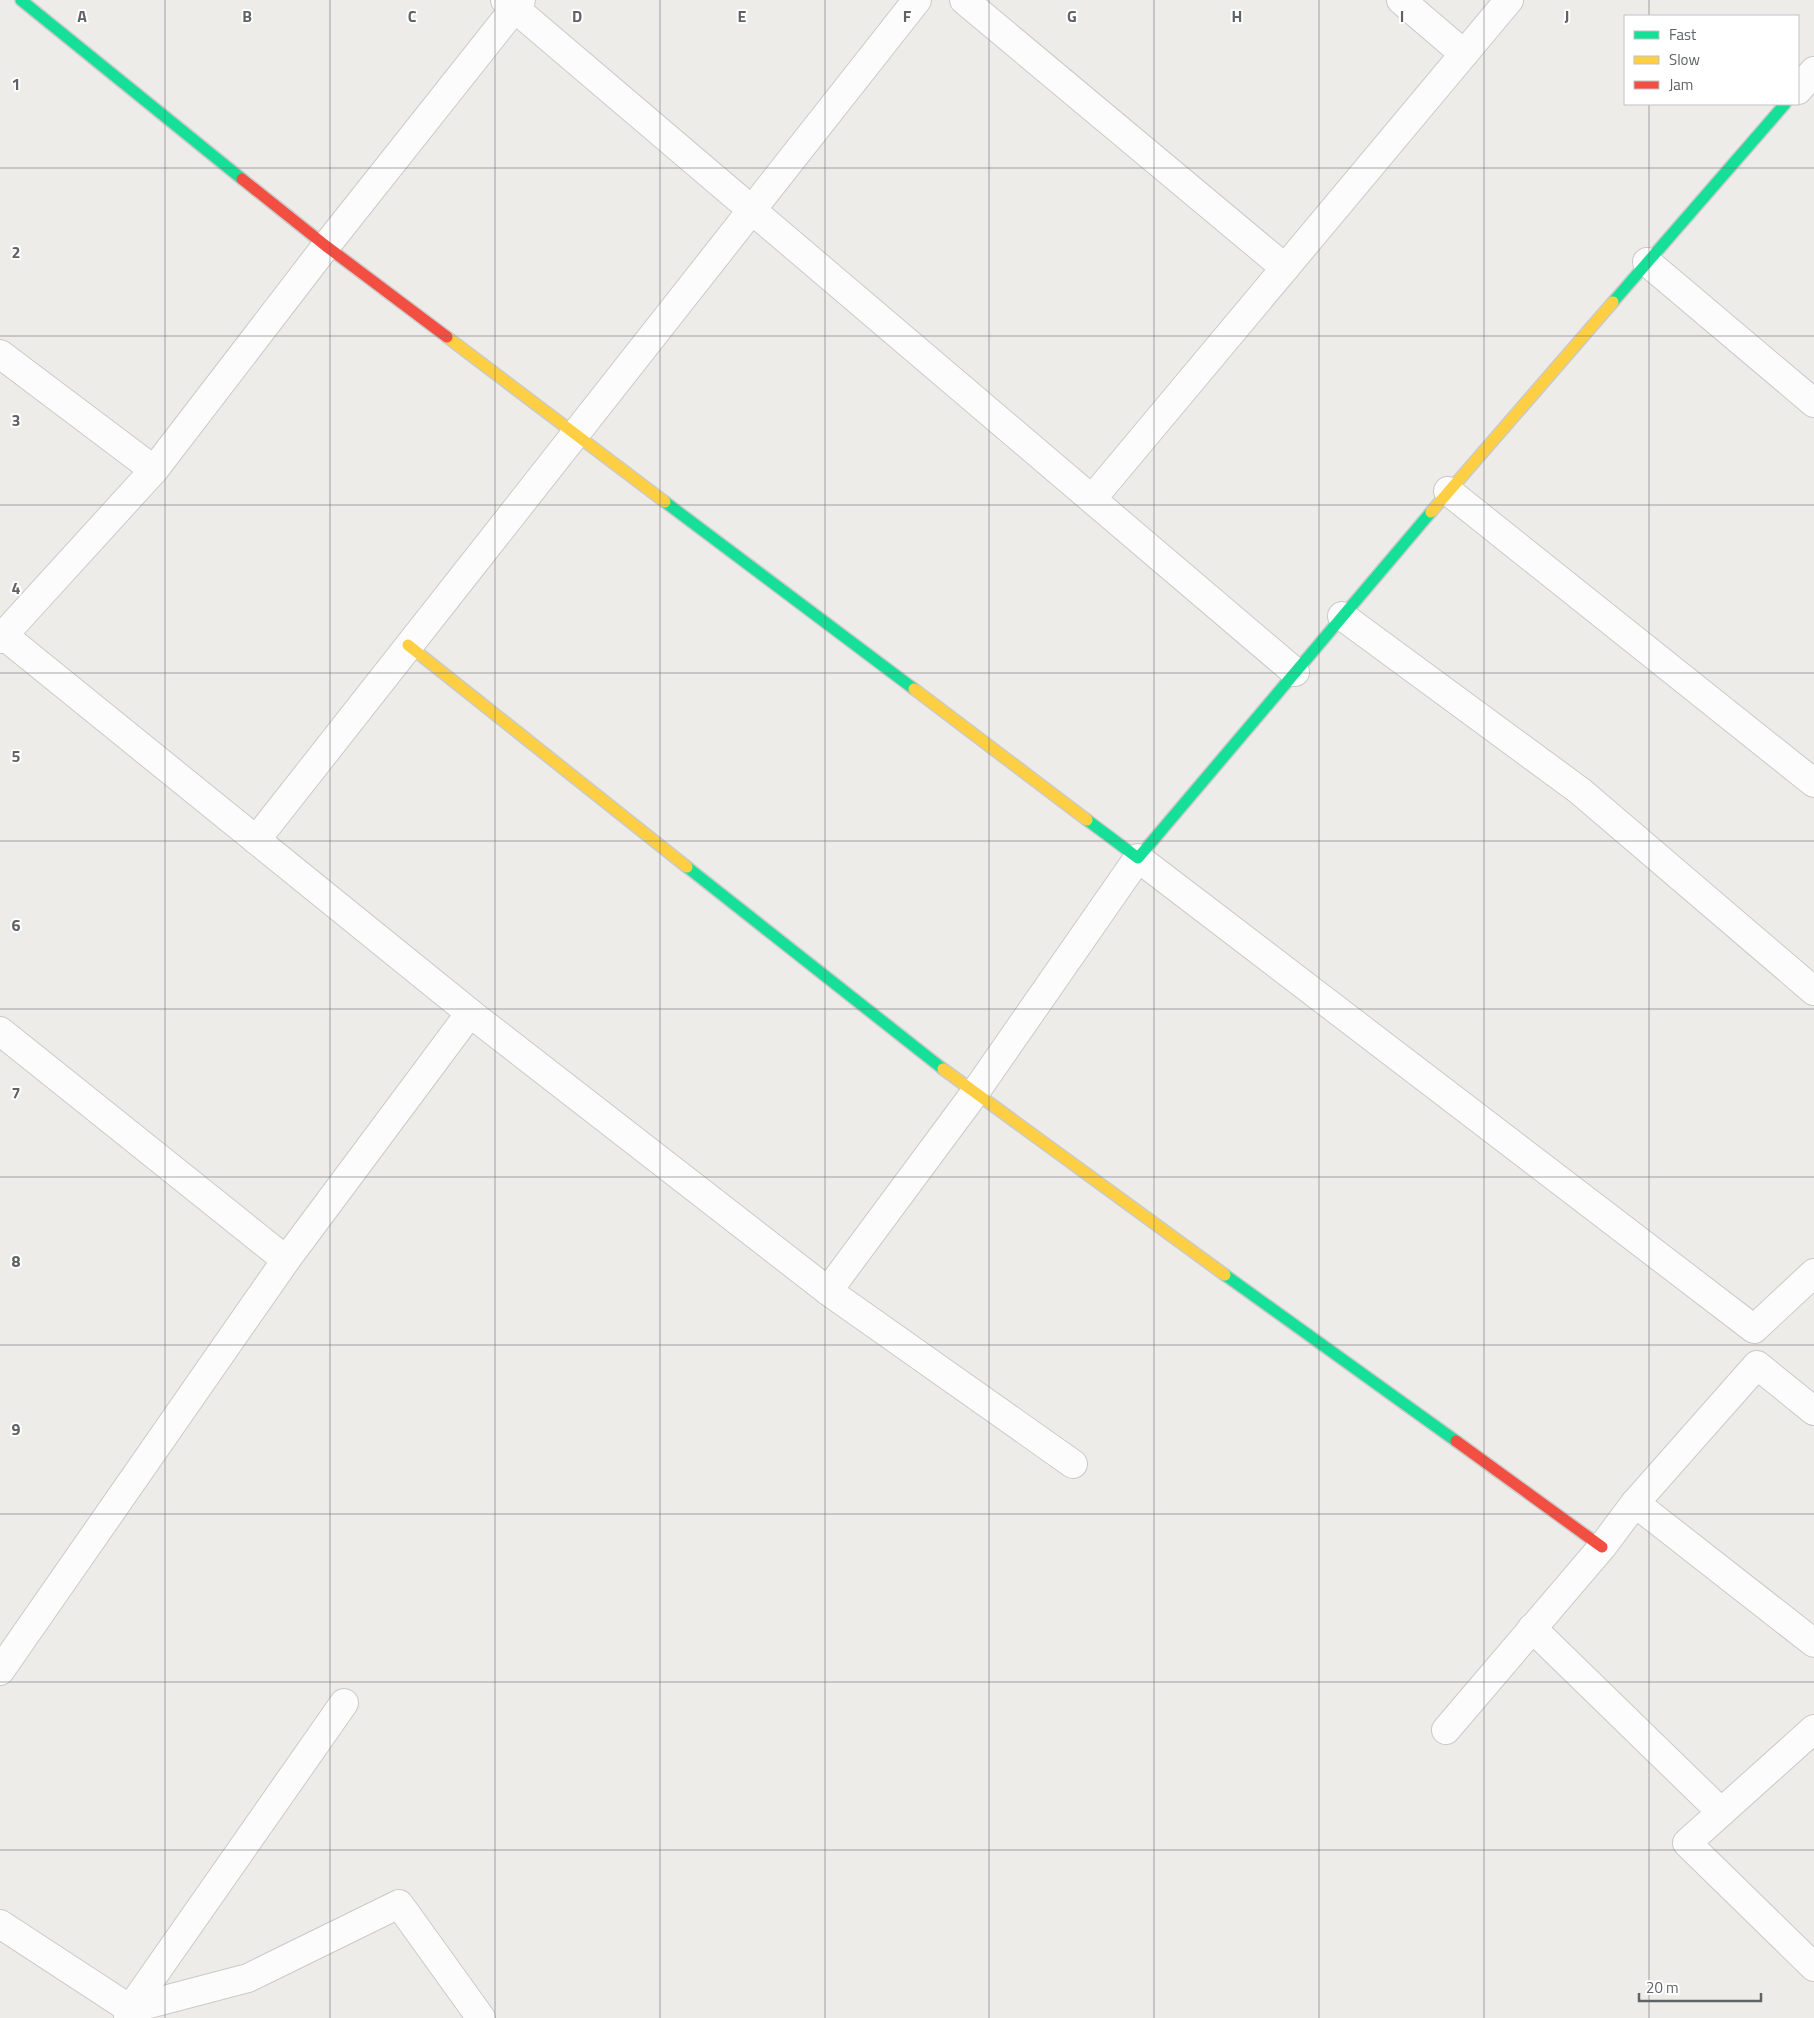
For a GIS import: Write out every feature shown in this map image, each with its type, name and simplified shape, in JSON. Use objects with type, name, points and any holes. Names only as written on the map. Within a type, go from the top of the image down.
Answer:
[{"type":"street","points":[[21,0],[326,246],[1138,858],[1754,1328],[1814,1273]]},
{"type":"street","points":[[256,840],[917,0]]},
{"type":"street","points":[[964,0],[1285,268]]},
{"type":"street","points":[[1401,0],[1464,54]]},
{"type":"street","points":[[1092,499],[1509,0]]},
{"type":"street","points":[[1073,1464],[828,1290],[470,1013],[2,637],[154,470],[514,2],[752,209],[1295,672]]},
{"type":"street","points":[[1799,89],[1814,71]]},
{"type":"street","points":[[828,1290],[974,1094],[1138,858],[1448,491],[1784,105]]},
{"type":"street","points":[[1647,262],[1814,403]]},
{"type":"street","points":[[0,354],[154,470]]},
{"type":"street","points":[[1448,491],[1814,783]]},
{"type":"street","points":[[1342,616],[1580,791],[1814,992]]},
{"type":"street","points":[[408,645],[974,1094],[1602,1547]]},
{"type":"street","points":[[0,1671],[286,1260],[470,1013]]},
{"type":"street","points":[[0,1031],[286,1260]]},
{"type":"street","points":[[1446,1730],[1602,1547],[1635,1503],[1757,1365],[1814,1411]]},
{"type":"street","points":[[1635,1503],[1814,1643]]},
{"type":"street","points":[[1532,1628],[1721,1812]]},
{"type":"street","points":[[129,2013],[344,1703]]},
{"type":"street","points":[[1814,1729],[1687,1843],[1814,1968]]},
{"type":"street","points":[[129,2013],[248,1978],[399,1904],[481,2018]]},
{"type":"street","points":[[0,1924],[129,2013]]},
{"type":"traffic: fast","points":[[21,0],[242,179]]},
{"type":"traffic: fast","points":[[1613,302],[1784,105]]},
{"type":"traffic: fast","points":[[665,502],[914,689]]},
{"type":"traffic: fast","points":[[1087,820],[1138,858],[1431,512]]},
{"type":"traffic: fast","points":[[687,867],[943,1069]]},
{"type":"traffic: fast","points":[[1225,1275],[1456,1441]]},
{"type":"traffic: slow","points":[[1431,512],[1613,302]]},
{"type":"traffic: slow","points":[[447,337],[665,502]]},
{"type":"traffic: slow","points":[[408,645],[687,867]]},
{"type":"traffic: slow","points":[[914,689],[1087,820]]},
{"type":"traffic: slow","points":[[943,1069],[1225,1275]]},
{"type":"traffic: jam","points":[[242,179],[326,246],[447,337]]},
{"type":"traffic: jam","points":[[1456,1441],[1602,1547]]}]
